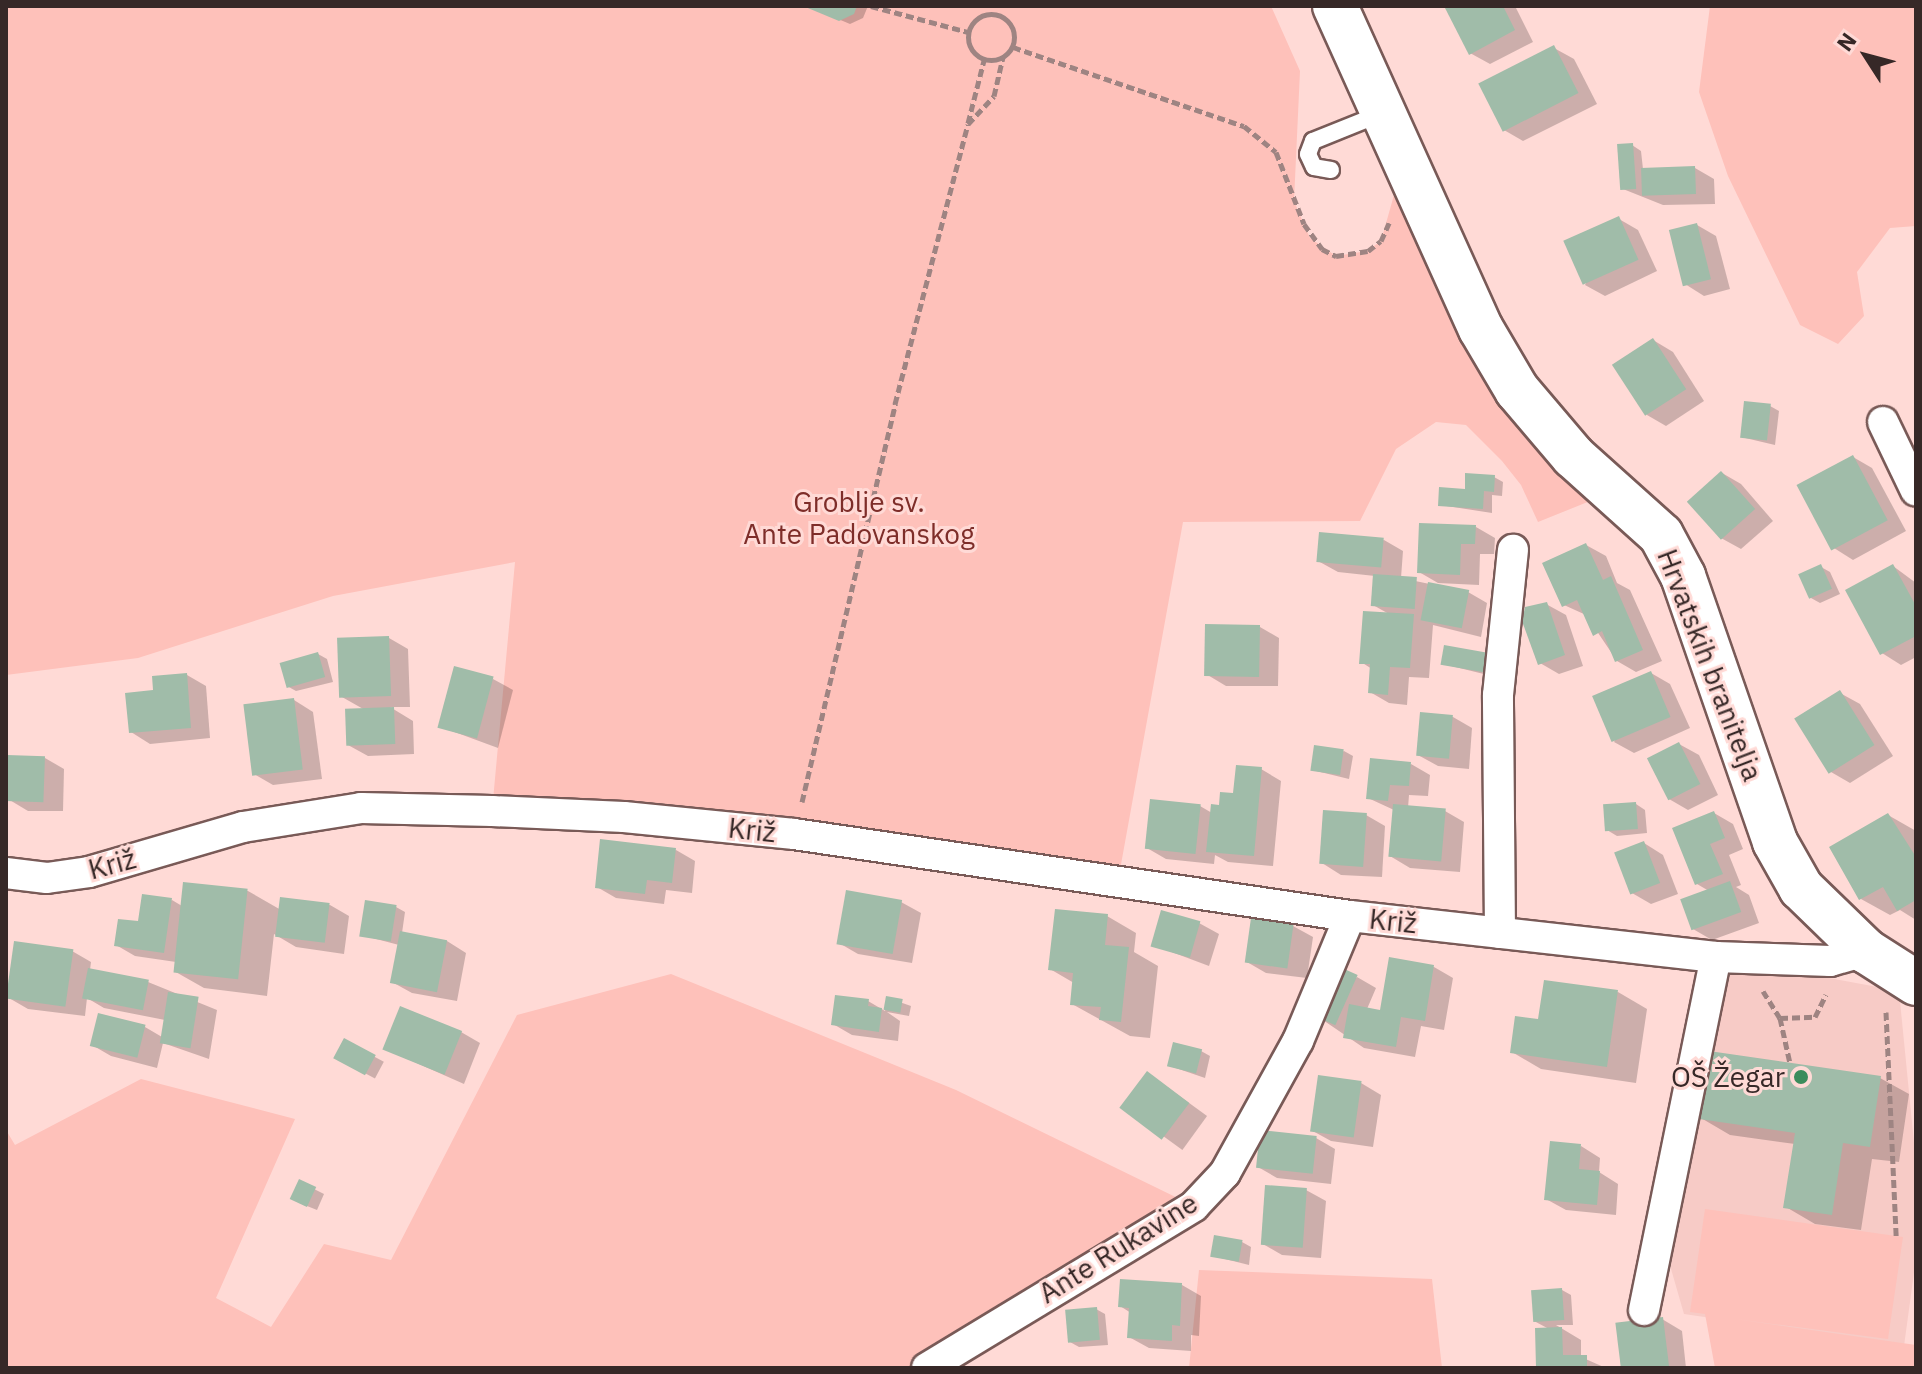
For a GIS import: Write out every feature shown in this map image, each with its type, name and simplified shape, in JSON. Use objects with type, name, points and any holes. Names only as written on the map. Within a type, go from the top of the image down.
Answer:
[{"type":"street","name":"Hrvatskih branitelja","points":[[1335,6],[1481,329],[1517,390],[1573,456],[1661,535],[1683,576],[1775,842],[1801,888],[1850,957],[1913,982]]},
{"type":"street","points":[[1883,422],[1916,491]]},
{"type":"street","points":[[1500,933],[1498,695],[1513,550]]},
{"type":"street","name":"Križ","points":[[6,873],[47,878],[89,872],[243,827],[361,808],[624,817],[794,834],[1350,916],[1500,933],[1714,971],[1850,957]]},
{"type":"street","name":"Ante Rukavine","points":[[927,1368],[1194,1206],[1225,1173],[1298,1041],[1350,916]]},
{"type":"street","points":[[1644,1310],[1714,971]]},
{"type":"lane","points":[[1331,170],[1314,167],[1308,154],[1313,141],[1384,112]]},
{"type":"path","points":[[871,6],[968,32]]},
{"type":"path","points":[[968,124],[994,96],[1003,58],[1013,47],[1011,24],[999,15],[976,19],[968,32],[969,46],[984,60],[1003,58]]},
{"type":"path","points":[[1013,47],[1244,126],[1276,152],[1310,238],[1336,256],[1368,251],[1381,241],[1389,211]]},
{"type":"path","points":[[794,834],[895,404],[984,60]]},
{"type":"path","points":[[1780,1018],[1815,1017],[1850,957],[1880,987],[1890,1027],[1896,1236]]},
{"type":"path","points":[[1714,971],[1749,981],[1767,994],[1780,1018],[1790,1063]]},
{"type":"shaded area","name":"OŠ Žegar","points":[[1716,957],[1899,991],[1916,1163],[1916,1258],[1904,1346],[1684,1314],[1667,1255]]},
{"type":"green space","name":"Groblje sv. Ante Padovanskog","points":[[6,6],[1271,6],[1300,71],[1294,201],[1310,238],[1336,256],[1367,251],[1381,241],[1405,156],[1481,329],[1615,491],[1538,522],[1521,485],[1466,425],[1436,422],[1396,449],[1360,521],[1183,522],[1118,881],[492,811],[515,562],[333,596],[138,658],[6,675]]},
{"type":"green space","points":[[1710,6],[1916,6],[1916,226],[1890,228],[1857,272],[1864,316],[1838,344],[1800,325],[1728,176],[1699,92]]},
{"type":"green space","points":[[671,974],[956,1090],[1194,1206],[927,1368],[6,1368],[6,1130],[15,1145],[141,1079],[295,1119],[216,1298],[271,1327],[324,1244],[391,1260],[517,1015]]},
{"type":"green space","points":[[1705,1209],[1903,1237],[1888,1339],[1735,1319],[1916,1345],[1916,1368],[1715,1368],[1705,1314],[1690,1312]]},
{"type":"green space","points":[[1199,1270],[1432,1279],[1442,1368],[1189,1368]]},
{"type":"building","points":[[803,6],[857,6],[854,14],[839,21]]},
{"type":"building","points":[[1444,6],[1503,6],[1515,30],[1469,55]]},
{"type":"building","points":[[1554,45],[1579,93],[1503,132],[1478,84]]},
{"type":"building","points":[[1633,143],[1636,189],[1620,190],[1617,144]]},
{"type":"building","points":[[1695,166],[1696,194],[1642,196],[1641,168]]},
{"type":"building","points":[[1619,216],[1639,260],[1583,285],[1563,241]]},
{"type":"building","points":[[1697,223],[1711,279],[1683,286],[1669,230]]},
{"type":"building","points":[[1653,338],[1686,389],[1645,416],[1612,365]]},
{"type":"building","points":[[1744,401],[1771,404],[1767,441],[1740,438]]},
{"type":"building","points":[[1853,455],[1888,520],[1831,550],[1796,485]]},
{"type":"building","points":[[1721,471],[1755,509],[1721,540],[1687,502]]},
{"type":"building","points":[[1465,473],[1495,475],[1494,492],[1484,491],[1483,509],[1438,506],[1439,487],[1465,489]]},
{"type":"building","points":[[1419,523],[1476,525],[1475,544],[1461,544],[1460,575],[1417,573]]},
{"type":"building","points":[[1319,532],[1384,538],[1381,568],[1316,562]]},
{"type":"building","points":[[1586,543],[1603,580],[1611,576],[1643,650],[1615,662],[1602,631],[1593,636],[1577,600],[1562,607],[1542,563]]},
{"type":"building","points":[[1821,564],[1832,589],[1809,599],[1798,574]]},
{"type":"building","points":[[1893,564],[1916,606],[1916,636],[1880,655],[1845,590]]},
{"type":"building","points":[[1373,574],[1417,577],[1415,609],[1371,606]]},
{"type":"building","points":[[1428,582],[1469,590],[1462,628],[1421,620]]},
{"type":"building","points":[[1547,602],[1565,655],[1538,665],[1522,621],[1525,607]]},
{"type":"building","points":[[1363,611],[1414,614],[1410,668],[1390,667],[1388,695],[1368,693],[1370,664],[1359,664]]},
{"type":"building","points":[[1205,624],[1260,625],[1259,677],[1204,676]]},
{"type":"building","points":[[389,636],[391,696],[339,698],[337,638]]},
{"type":"building","points":[[1444,645],[1490,653],[1487,673],[1441,665]]},
{"type":"building","points":[[318,652],[325,677],[287,688],[280,663]]},
{"type":"building","points":[[454,666],[494,677],[477,738],[437,728]]},
{"type":"building","points":[[1651,671],[1671,717],[1612,742],[1592,696]]},
{"type":"building","points":[[187,673],[191,728],[129,733],[125,693],[153,690],[152,676]]},
{"type":"building","points":[[1840,690],[1874,745],[1829,774],[1794,719]]},
{"type":"building","points":[[294,698],[303,769],[252,776],[243,704]]},
{"type":"building","points":[[394,707],[395,744],[346,746],[345,709]]},
{"type":"building","points":[[1420,712],[1453,715],[1449,759],[1416,756]]},
{"type":"building","points":[[1679,742],[1700,784],[1668,800],[1647,758]]},
{"type":"building","points":[[1314,745],[1344,749],[1340,775],[1310,771]]},
{"type":"building","points":[[7,755],[45,756],[43,802],[6,801]]},
{"type":"building","points":[[1370,758],[1411,762],[1409,786],[1390,785],[1388,801],[1366,799]]},
{"type":"building","points":[[1236,765],[1262,767],[1254,856],[1206,852],[1211,804],[1219,805],[1220,792],[1233,793]]},
{"type":"building","points":[[1150,799],[1201,804],[1195,854],[1145,849]]},
{"type":"building","points":[[1636,802],[1638,829],[1605,831],[1603,804]]},
{"type":"building","points":[[1393,804],[1446,809],[1441,861],[1388,857]]},
{"type":"building","points":[[1323,810],[1367,813],[1363,867],[1319,864]]},
{"type":"building","points":[[1714,811],[1725,838],[1710,844],[1723,874],[1695,885],[1672,828]]},
{"type":"building","points":[[1888,813],[1916,857],[1916,900],[1897,911],[1883,887],[1859,900],[1829,847]]},
{"type":"building","points":[[600,839],[676,848],[672,883],[647,880],[645,894],[595,888]]},
{"type":"building","points":[[1644,841],[1660,883],[1630,894],[1614,852]]},
{"type":"building","points":[[1730,881],[1741,912],[1691,930],[1680,899]]},
{"type":"building","points":[[183,882],[248,889],[238,979],[173,973]]},
{"type":"building","points":[[846,890],[902,900],[893,954],[836,944]]},
{"type":"building","points":[[142,894],[172,898],[164,953],[114,946],[118,919],[138,921]]},
{"type":"building","points":[[280,897],[330,903],[325,943],[275,937]]},
{"type":"building","points":[[365,900],[397,905],[391,942],[359,937]]},
{"type":"building","points":[[1055,909],[1108,914],[1105,945],[1129,947],[1121,1022],[1099,1020],[1101,1007],[1070,1005],[1073,973],[1048,970]]},
{"type":"building","points":[[1161,910],[1200,921],[1190,958],[1151,947]]},
{"type":"building","points":[[1251,918],[1294,924],[1287,969],[1245,963]]},
{"type":"building","points":[[400,931],[447,940],[437,992],[390,983]]},
{"type":"building","points":[[14,941],[73,949],[65,1007],[6,998]]},
{"type":"building","points":[[1389,957],[1434,965],[1425,1021],[1401,1017],[1396,1047],[1343,1038],[1349,1004],[1380,1010]]},
{"type":"building","points":[[1333,964],[1358,975],[1335,1025],[1311,1014]]},
{"type":"building","points":[[88,968],[149,980],[143,1010],[82,998]]},
{"type":"building","points":[[1544,980],[1618,990],[1607,1067],[1510,1053],[1515,1016],[1538,1019]]},
{"type":"building","points":[[168,992],[199,997],[190,1048],[160,1043]]},
{"type":"building","points":[[835,995],[869,999],[868,1006],[882,1008],[879,1032],[831,1025]]},
{"type":"building","points":[[886,996],[903,999],[900,1013],[884,1010]]},
{"type":"building","points":[[400,1006],[462,1031],[445,1075],[382,1050]]},
{"type":"building","points":[[98,1013],[146,1025],[137,1058],[90,1046]]},
{"type":"building","points":[[344,1038],[376,1055],[365,1075],[333,1058]]},
{"type":"building","points":[[1173,1042],[1202,1049],[1196,1074],[1167,1066]]},
{"type":"building","points":[[1709,1051],[1881,1076],[1870,1147],[1843,1143],[1832,1215],[1783,1208],[1795,1133],[1699,1119]]},
{"type":"building","points":[[1147,1071],[1189,1103],[1162,1140],[1119,1108]]},
{"type":"building","points":[[1318,1075],[1362,1081],[1354,1138],[1310,1131]]},
{"type":"building","points":[[1260,1130],[1317,1136],[1313,1174],[1256,1168]]},
{"type":"building","points":[[1550,1141],[1581,1144],[1579,1169],[1600,1171],[1597,1205],[1544,1200]]},
{"type":"building","points":[[299,1179],[316,1187],[307,1207],[290,1199]]},
{"type":"building","points":[[1265,1185],[1307,1188],[1303,1248],[1261,1245]]},
{"type":"building","points":[[1214,1235],[1243,1240],[1239,1262],[1210,1257]]},
{"type":"building","points":[[1120,1279],[1182,1283],[1180,1326],[1172,1325],[1172,1341],[1127,1338],[1129,1308],[1118,1307]]},
{"type":"building","points":[[1562,1288],[1564,1320],[1533,1322],[1531,1290]]},
{"type":"building","points":[[1097,1307],[1100,1340],[1068,1343],[1065,1310]]},
{"type":"building","points":[[1663,1317],[1669,1368],[1621,1368],[1615,1323]]},
{"type":"building","points":[[1562,1327],[1563,1355],[1587,1355],[1587,1368],[1536,1368],[1535,1328]]},
{"type":"place","name":"OŠ Žegar","points":[[1801,1077]]}]
